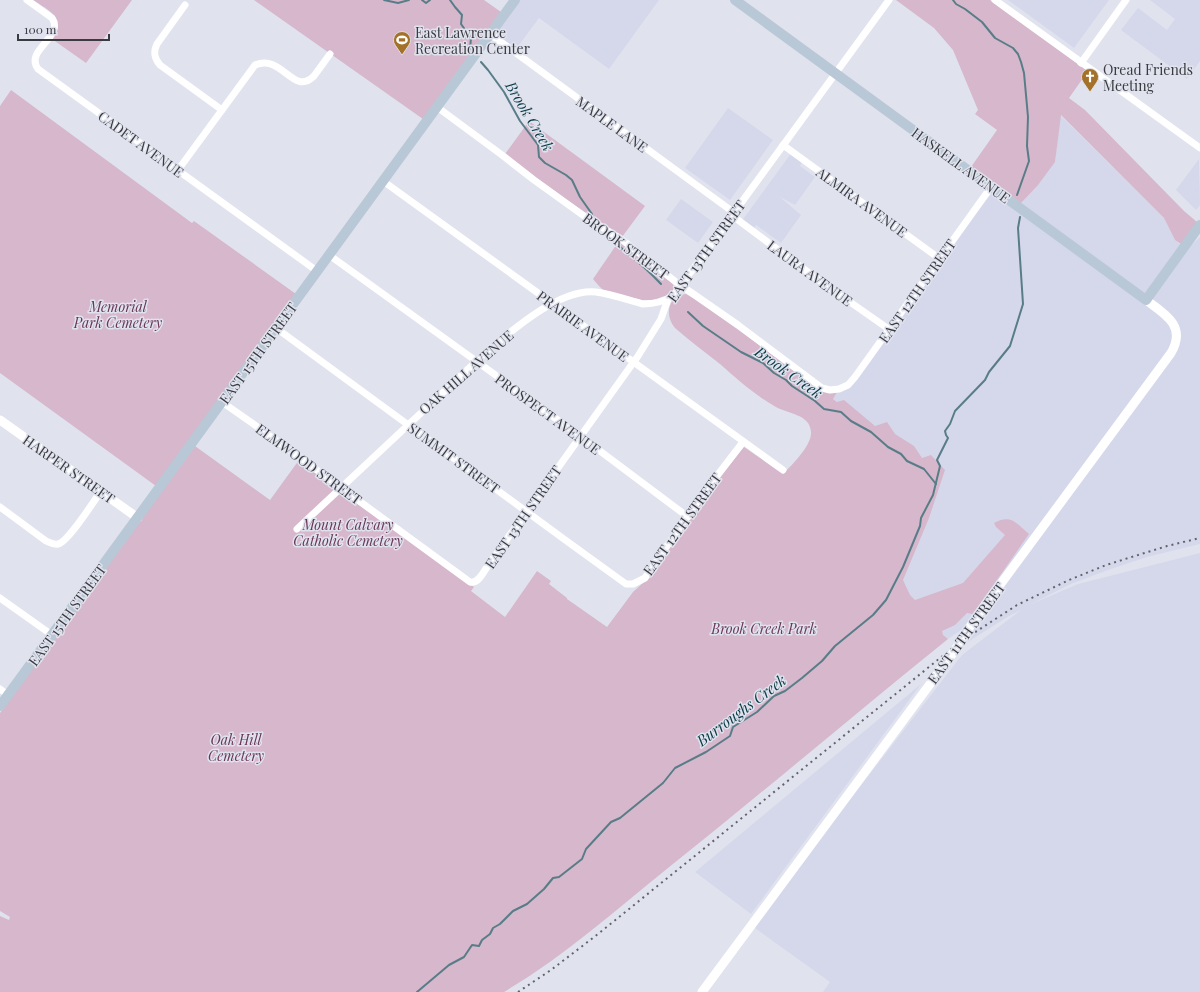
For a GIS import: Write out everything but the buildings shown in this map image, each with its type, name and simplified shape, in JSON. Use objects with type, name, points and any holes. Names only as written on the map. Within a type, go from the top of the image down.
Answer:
[{"type":"main road","name":"EAST 15TH STREET","points":[[0,706],[4,692],[52,635],[515,0]]},
{"type":"main road","name":"HASKELL AVENUE","points":[[735,0],[1146,300]]},
{"type":"main road","points":[[1146,300],[1200,225]]},
{"type":"street","name":"CADET AVENUE","points":[[27,0],[52,18],[55,22],[53,32],[34,60],[38,69],[317,271]]},
{"type":"street","name":"EAST 13TH STREET","points":[[473,583],[476,582],[487,567],[634,362],[661,319],[668,299],[674,295],[681,286],[889,0]]},
{"type":"street","points":[[995,0],[1200,148]]},
{"type":"street","points":[[1081,63],[1126,0]]},
{"type":"street","points":[[185,5],[154,49],[156,61],[222,110]]},
{"type":"street","name":"MAPLE LANE","points":[[490,34],[727,208],[733,214]]},
{"type":"street","points":[[178,170],[255,65],[264,62],[270,63],[295,80],[303,82],[314,76],[330,54]]},
{"type":"street","name":"BROOK STREET","points":[[437,107],[534,180],[584,216],[615,235],[681,286],[822,388],[830,390],[839,389]]},
{"type":"street","name":"ALMIRA AVENUE","points":[[783,145],[940,259]]},
{"type":"street","name":"PRAIRIE AVENUE","points":[[383,181],[783,470]]},
{"type":"street","name":"EAST 12TH STREET","points":[[839,389],[848,385],[855,378],[991,187]]},
{"type":"street","name":"LAURA AVENUE","points":[[733,214],[738,220],[890,330]]},
{"type":"street","name":"PROSPECT AVENUE","points":[[329,255],[580,436],[688,517]]},
{"type":"street","name":"OAK HILL AVENUE","points":[[297,529],[476,362],[510,333],[553,304],[567,297],[585,292],[595,292],[643,304],[658,303],[668,299]]},
{"type":"street","name":"HASKELL AVENUE","points":[[1146,300],[1172,320],[1177,332],[1176,338]]},
{"type":"street","name":"SUMMIT STREET","points":[[276,328],[626,584],[633,584]]},
{"type":"street","name":"EAST 11TH STREET","points":[[702,992],[953,653],[977,616],[1171,353],[1176,338]]},
{"type":"street","name":"ELMWOOD STREET","points":[[222,402],[473,583]]},
{"type":"street","name":"HARPER STREET","points":[[0,420],[138,518]]},
{"type":"street","name":"EAST 12TH STREET","points":[[633,584],[645,578],[743,442]]},
{"type":"street","points":[[0,508],[46,541],[57,544],[67,538],[101,492]]},
{"type":"street","points":[[0,598],[52,635]]},
{"type":"shaded area","points":[[520,0],[659,0],[609,69],[539,18],[516,49],[500,37],[498,32],[499,29]]},
{"type":"shaded area","points":[[1008,0],[1109,0],[1074,48]]},
{"type":"shaded area","points":[[1150,0],[1200,0],[1200,61],[1187,79],[1121,30],[1138,8],[1167,30],[1175,19]]},
{"type":"shaded area","points":[[728,108],[773,140],[730,200],[685,168]]},
{"type":"shaded area","points":[[1060,115],[1164,218],[1175,240],[1187,249],[1200,237],[1200,544],[1147,557],[1108,570],[1071,584],[1031,604],[1078,584],[1200,553],[1200,992],[823,992],[830,982],[752,926],[962,655],[1021,610],[960,647],[981,616],[948,639],[885,594],[931,470],[832,398],[837,392],[841,391],[997,186],[1021,203],[1055,162]]},
{"type":"shaded area","points":[[792,152],[803,160],[800,166],[815,177],[795,205],[780,197],[801,215],[781,243],[756,225],[752,231],[741,222]]},
{"type":"shaded area","points":[[1199,159],[1200,205],[1196,210],[1176,190]]},
{"type":"shaded area","points":[[681,199],[713,222],[698,243],[666,220]]},
{"type":"shaded area","points":[[921,684],[751,914],[695,872]]},
{"type":"green space","points":[[33,0],[132,0],[86,63],[52,39],[58,26],[57,20],[50,12]]},
{"type":"green space","points":[[254,0],[484,0],[501,12],[423,119]]},
{"type":"green space","points":[[896,0],[990,0],[1088,71],[1069,98],[1085,110],[1184,211],[1197,222],[1181,244],[1175,240],[1164,218],[1061,115],[1055,162],[1038,185],[1021,203],[971,167],[997,130],[975,114],[978,110],[953,50],[934,28]]},
{"type":"green space","name":"Memorial Park Cemetery","points":[[11,90],[192,223],[194,221],[296,294],[156,486],[0,373],[0,106]]},
{"type":"green space","points":[[529,121],[645,206],[622,237],[563,197],[505,154]]},
{"type":"green space","points":[[619,241],[673,284],[673,290],[665,296],[653,300],[642,300],[604,291],[593,279]]},
{"type":"green space","points":[[686,294],[700,302],[792,369],[837,392],[833,399],[837,402],[844,400],[875,426],[887,422],[895,434],[914,446],[922,458],[931,455],[945,470],[929,518],[903,580],[910,595],[915,600],[963,583],[1005,535],[996,527],[994,523],[1005,519],[1013,521],[1029,534],[973,614],[967,613],[955,625],[942,631],[943,635],[948,639],[608,917],[568,949],[504,992],[0,992],[0,916],[9,920],[10,917],[0,911],[0,713],[195,446],[270,500],[299,460],[332,485],[333,491],[341,492],[474,587],[471,591],[505,617],[537,571],[551,581],[549,584],[567,599],[607,627],[633,592],[644,582],[704,496],[744,447],[783,474],[805,449],[810,437],[810,426],[807,421],[798,415],[776,407],[761,398],[675,328],[670,317],[670,307],[675,298]]},
{"type":"waterway","name":"Brook Creek","points":[[384,0],[398,3],[409,0]]},
{"type":"waterway","name":"Brook Creek","points":[[422,0],[426,3],[430,0]]},
{"type":"waterway","name":"Brook Creek","points":[[450,0],[462,15],[461,24],[471,38],[470,49]]},
{"type":"waterway","name":"Burroughs Creek","points":[[953,0],[956,4],[982,22],[995,38],[1013,48],[1018,54],[1021,62],[1024,73],[1028,117],[1027,146],[1029,161],[1017,195]]},
{"type":"waterway","name":"Brook Creek","points":[[481,62],[504,92],[520,121],[538,145],[539,157],[545,163],[572,180],[580,197],[592,214]]},
{"type":"waterway","name":"Burroughs Creek","points":[[417,992],[449,965],[464,957],[472,945],[479,946],[482,940],[490,934],[493,928],[500,924],[513,911],[527,904],[544,889],[553,878],[559,877],[582,859],[586,849],[611,822],[620,818],[663,783],[675,768],[706,752],[730,736],[733,727],[757,712],[774,696],[785,691],[802,678],[822,661],[835,646],[873,615],[886,600],[903,567],[920,526],[921,518],[933,495],[940,466],[937,460],[948,438],[945,431],[950,424],[955,411],[985,380],[989,372],[1010,346],[1023,304],[1018,228],[1020,217]]},
{"type":"waterway","name":"Brook Creek","points":[[606,236],[635,259],[661,284]]},
{"type":"waterway","name":"Brook Creek","points":[[688,312],[703,326],[741,352],[763,363],[774,373],[786,380],[824,409],[841,412],[851,421],[871,432],[888,447],[901,454],[907,461],[924,469],[936,484]]},
{"type":"railway","points":[[518,992],[551,970],[598,934],[960,642],[1017,605],[1069,580],[1106,565],[1167,546],[1200,538]]},
{"type":"place","name":"East Lawrence Recreation Center","points":[[402,55]]},
{"type":"place","name":"Oread Friends Meeting","points":[[1090,92]]},
{"type":"park label","name":"Mount Calvary Catholic Cemetery","points":[[348,532]]},
{"type":"park label","name":"Brook Creek Park","points":[[764,628]]},
{"type":"park label","name":"Oak Hill Cemetery","points":[[236,748]]}]
